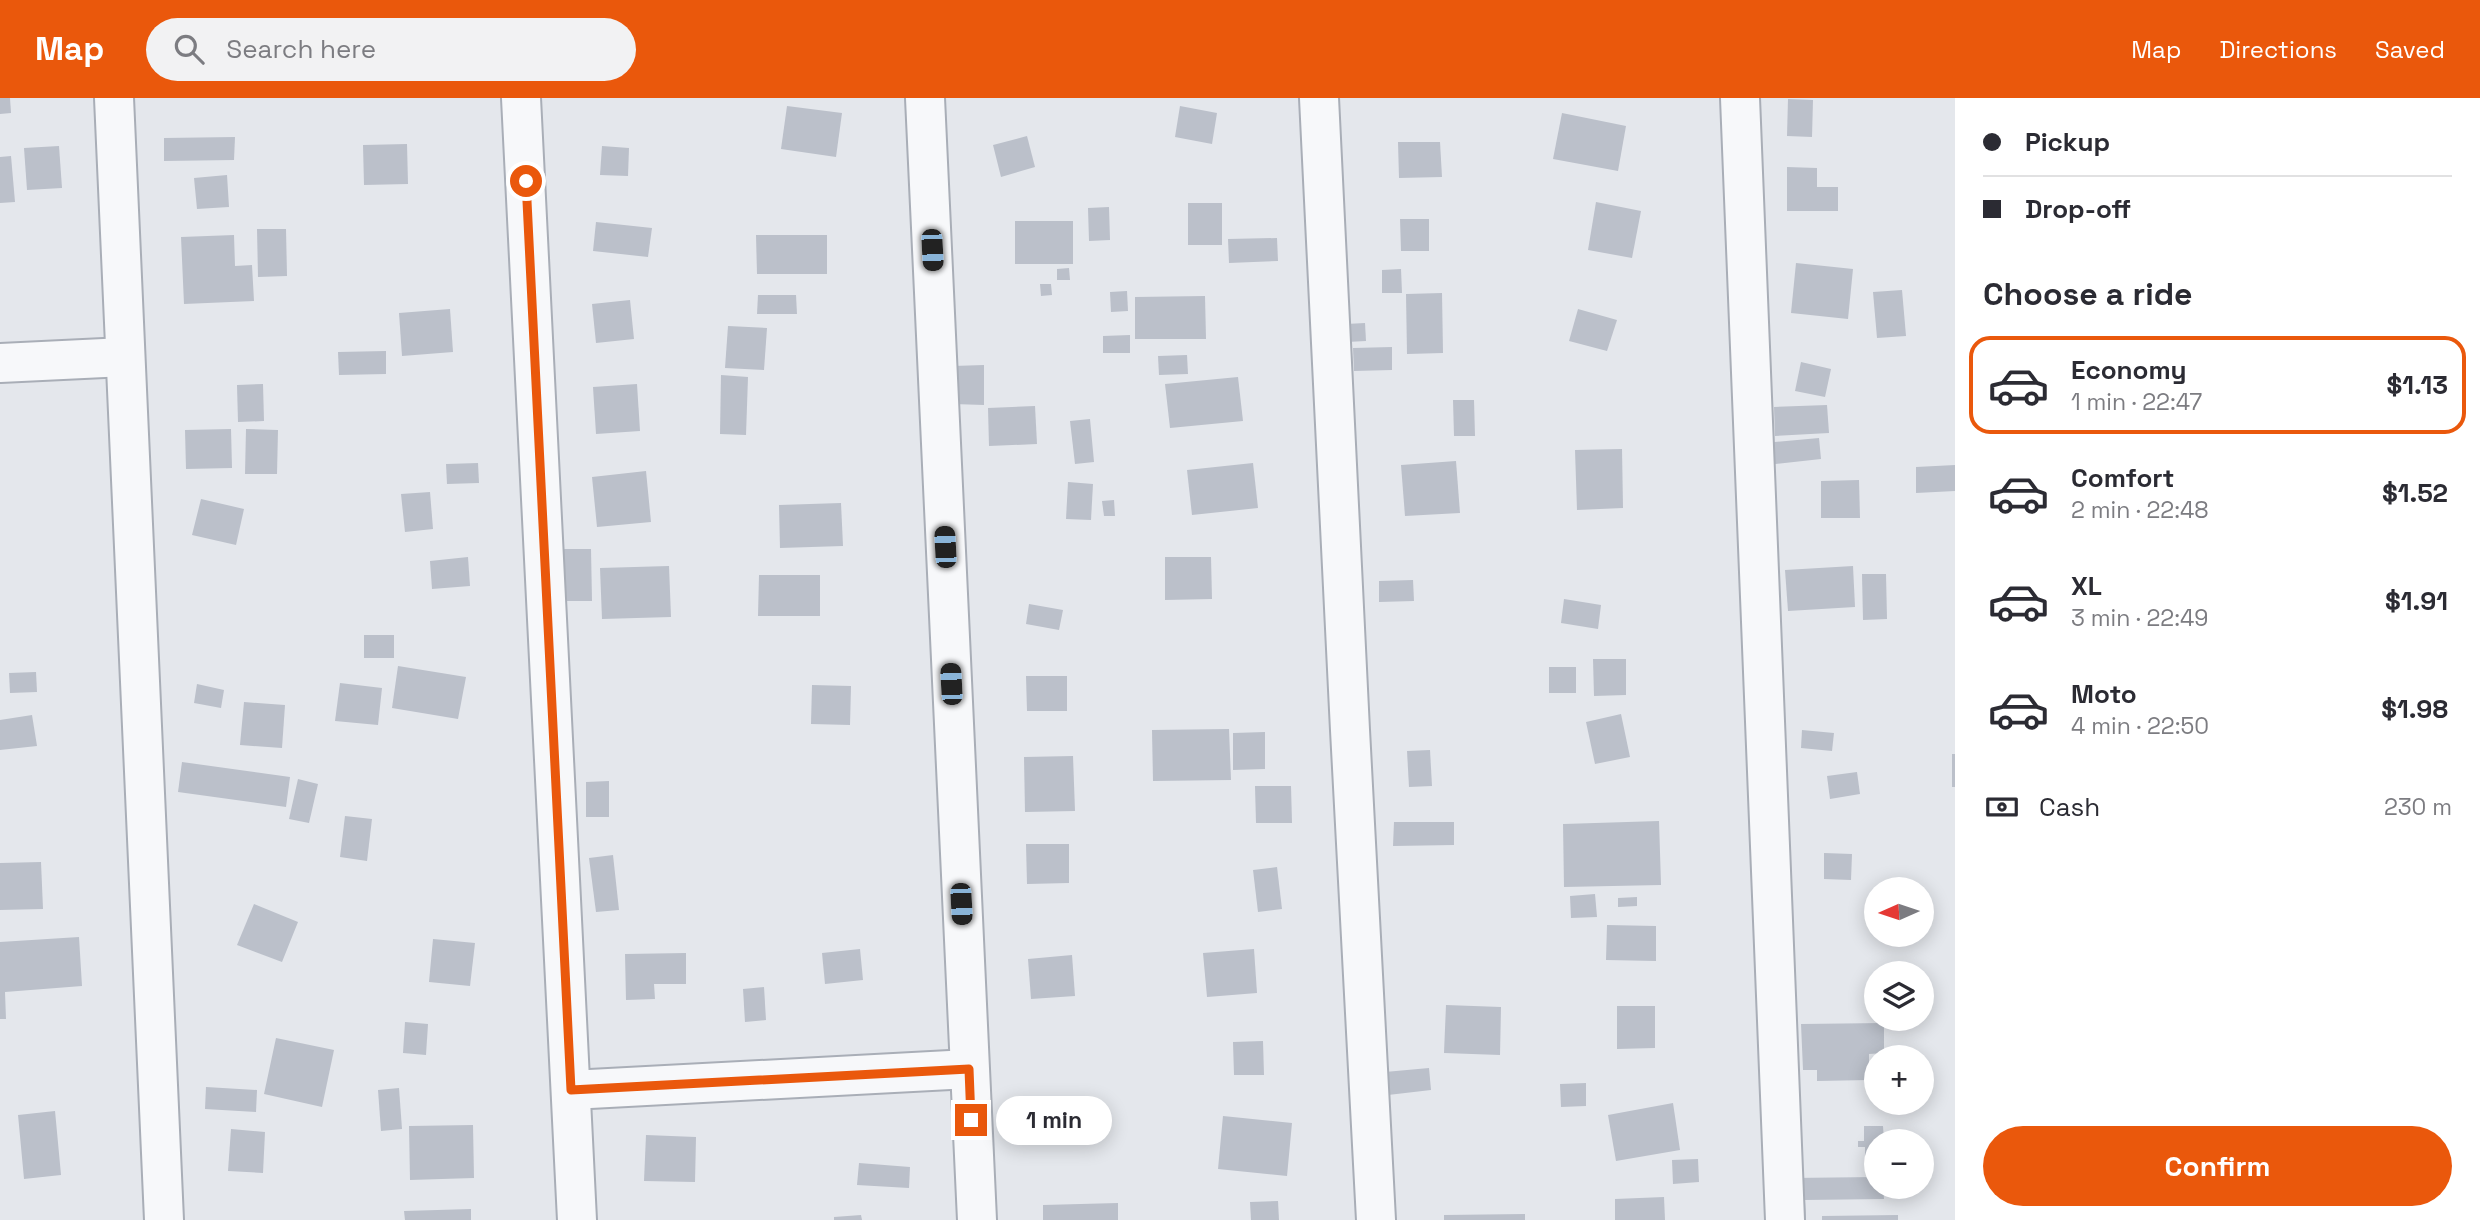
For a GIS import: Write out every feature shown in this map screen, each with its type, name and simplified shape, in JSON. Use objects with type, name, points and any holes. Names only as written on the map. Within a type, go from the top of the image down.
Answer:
[{"type":"street","points":[[114,98],[164,1220]]},
{"type":"street","points":[[522,98],[577,1220]]},
{"type":"street","points":[[925,98],[977,1220]]},
{"type":"street","points":[[1319,98],[1351,758],[1377,1220]]},
{"type":"street","points":[[1740,98],[1785,1220]]},
{"type":"street","points":[[0,363],[125,358]]},
{"type":"street","points":[[571,1090],[969,1069]]},
{"type":"building","points":[[0,98],[10,98],[11,113],[0,114]]},
{"type":"building","points":[[1788,99],[1813,100],[1812,137],[1787,136]]},
{"type":"building","points":[[787,106],[842,113],[836,157],[781,149]]},
{"type":"building","points":[[1180,106],[1217,113],[1212,144],[1175,137]]},
{"type":"building","points":[[1562,113],[1626,126],[1618,171],[1553,159]]},
{"type":"building","points":[[1027,136],[1035,167],[1001,177],[993,145]]},
{"type":"building","points":[[235,137],[234,160],[164,161],[164,138]]},
{"type":"building","points":[[1398,142],[1440,142],[1442,177],[1399,178]]},
{"type":"building","points":[[407,144],[408,184],[364,185],[363,145]]},
{"type":"building","points":[[59,146],[62,188],[27,190],[24,148]]},
{"type":"building","points":[[602,146],[629,148],[628,176],[600,175]]},
{"type":"building","points":[[11,156],[15,202],[0,203],[0,157]]},
{"type":"building","points":[[1787,167],[1817,168],[1817,187],[1838,187],[1838,211],[1787,211]]},
{"type":"building","points":[[227,175],[229,207],[197,209],[194,178]]},
{"type":"building","points":[[1596,202],[1641,211],[1632,258],[1588,250]]},
{"type":"building","points":[[1188,203],[1222,203],[1222,245],[1188,245]]},
{"type":"building","points":[[1109,207],[1110,240],[1089,241],[1088,208]]},
{"type":"building","points":[[1400,219],[1429,219],[1429,251],[1401,251]]},
{"type":"building","points":[[1015,221],[1073,221],[1073,264],[1015,264]]},
{"type":"building","points":[[596,222],[652,228],[648,257],[593,251]]},
{"type":"building","points":[[257,229],[286,229],[287,276],[258,277]]},
{"type":"building","points":[[234,235],[235,266],[252,265],[254,301],[184,304],[181,237]]},
{"type":"building","points":[[756,235],[827,235],[827,274],[757,274]]},
{"type":"building","points":[[1277,238],[1278,261],[1229,263],[1228,239]]},
{"type":"building","points":[[1796,263],[1853,269],[1848,319],[1791,313]]},
{"type":"building","points":[[1069,268],[1070,280],[1057,280],[1057,269]]},
{"type":"building","points":[[1401,269],[1402,293],[1382,293],[1382,270]]},
{"type":"building","points":[[1040,284],[1051,284],[1052,295],[1041,296]]},
{"type":"building","points":[[1902,290],[1906,336],[1877,338],[1873,292]]},
{"type":"building","points":[[1127,291],[1128,311],[1111,312],[1110,292]]},
{"type":"building","points":[[1442,293],[1443,353],[1407,354],[1406,294]]},
{"type":"building","points":[[758,295],[796,295],[797,314],[757,314]]},
{"type":"building","points":[[1205,296],[1206,339],[1135,339],[1135,297]]},
{"type":"building","points":[[630,300],[634,339],[596,343],[592,304]]},
{"type":"building","points":[[450,309],[453,352],[402,356],[399,313]]},
{"type":"building","points":[[1578,309],[1617,320],[1607,351],[1569,341]]},
{"type":"building","points":[[1365,323],[1366,341],[1347,342],[1346,324]]},
{"type":"building","points":[[728,326],[767,328],[764,370],[725,368]]},
{"type":"building","points":[[1130,335],[1130,353],[1103,353],[1103,336]]},
{"type":"building","points":[[1392,347],[1392,370],[1354,371],[1353,348]]},
{"type":"building","points":[[386,351],[386,374],[339,375],[338,352]]},
{"type":"building","points":[[1187,355],[1188,374],[1159,375],[1158,356]]},
{"type":"building","points":[[1801,362],[1831,369],[1825,397],[1795,391]]},
{"type":"building","points":[[984,365],[984,405],[953,404],[953,366]]},
{"type":"building","points":[[721,375],[748,377],[746,435],[720,434]]},
{"type":"building","points":[[1238,377],[1243,421],[1170,428],[1165,384]]},
{"type":"building","points":[[263,384],[264,421],[238,422],[237,385]]},
{"type":"building","points":[[637,384],[640,431],[596,434],[593,387]]},
{"type":"building","points":[[1453,400],[1474,400],[1475,436],[1454,436]]},
{"type":"building","points":[[1827,405],[1829,433],[1775,436],[1774,407]]},
{"type":"building","points":[[1035,406],[1037,444],[989,446],[988,408]]},
{"type":"building","points":[[1090,419],[1094,462],[1075,464],[1070,421]]},
{"type":"building","points":[[231,429],[232,468],[186,469],[185,430]]},
{"type":"building","points":[[246,429],[278,430],[277,474],[245,474]]},
{"type":"building","points":[[1819,438],[1821,459],[1766,465],[1764,443]]},
{"type":"building","points":[[1622,449],[1623,508],[1577,510],[1575,450]]},
{"type":"building","points":[[1456,461],[1460,513],[1405,516],[1401,465]]},
{"type":"building","points":[[478,463],[479,483],[447,484],[446,464]]},
{"type":"building","points":[[1253,463],[1258,508],[1192,515],[1187,470]]},
{"type":"building","points":[[1955,465],[1955,491],[1916,493],[1916,467]]},
{"type":"building","points":[[646,471],[651,522],[597,527],[592,477]]},
{"type":"building","points":[[1859,480],[1860,518],[1821,518],[1821,481]]},
{"type":"building","points":[[1068,482],[1093,484],[1091,520],[1066,519]]},
{"type":"building","points":[[430,492],[433,529],[405,532],[401,494]]},
{"type":"building","points":[[201,499],[244,509],[236,545],[192,535]]},
{"type":"building","points":[[1114,500],[1115,516],[1104,516],[1102,501]]},
{"type":"building","points":[[841,503],[843,546],[780,548],[779,505]]},
{"type":"building","points":[[558,549],[591,549],[592,601],[559,601]]},
{"type":"building","points":[[468,557],[470,586],[432,589],[430,561]]},
{"type":"building","points":[[1165,557],[1211,557],[1212,599],[1165,600]]},
{"type":"building","points":[[669,566],[671,617],[602,619],[600,568]]},
{"type":"building","points":[[1853,566],[1855,607],[1788,611],[1785,570]]},
{"type":"building","points":[[1862,574],[1886,574],[1887,619],[1863,620]]},
{"type":"building","points":[[759,575],[820,575],[820,616],[758,616]]},
{"type":"building","points":[[1413,580],[1414,601],[1379,602],[1379,581]]},
{"type":"building","points":[[1564,599],[1601,605],[1598,629],[1561,623]]},
{"type":"building","points":[[1029,604],[1063,610],[1059,630],[1026,624]]},
{"type":"building","points":[[364,635],[394,635],[394,658],[364,658]]},
{"type":"building","points":[[1593,659],[1626,659],[1626,695],[1594,696]]},
{"type":"building","points":[[398,666],[466,677],[458,719],[392,708]]},
{"type":"building","points":[[1549,667],[1576,667],[1576,693],[1549,693]]},
{"type":"building","points":[[36,672],[37,692],[10,693],[9,673]]},
{"type":"building","points":[[1026,676],[1067,676],[1067,711],[1027,711]]},
{"type":"building","points":[[340,683],[382,688],[378,725],[335,721]]},
{"type":"building","points":[[197,684],[224,690],[221,708],[194,703]]},
{"type":"building","points":[[812,685],[851,686],[850,725],[811,724]]},
{"type":"building","points":[[244,702],[285,705],[282,748],[240,745]]},
{"type":"building","points":[[1621,714],[1630,757],[1595,764],[1586,722]]},
{"type":"building","points":[[32,715],[37,746],[0,750],[0,720]]},
{"type":"building","points":[[1229,729],[1231,780],[1153,781],[1152,730]]},
{"type":"building","points":[[1802,730],[1834,733],[1832,751],[1801,748]]},
{"type":"building","points":[[1265,732],[1265,769],[1233,770],[1233,733]]},
{"type":"building","points":[[1430,750],[1432,786],[1409,787],[1407,751]]},
{"type":"building","points":[[1952,754],[1955,754],[1955,787],[1952,787]]},
{"type":"building","points":[[1073,756],[1075,811],[1025,812],[1024,757]]},
{"type":"building","points":[[182,762],[290,777],[286,807],[178,792]]},
{"type":"building","points":[[1857,772],[1860,794],[1830,799],[1827,776]]},
{"type":"building","points":[[298,779],[318,784],[309,823],[289,819]]},
{"type":"building","points":[[609,781],[609,817],[586,817],[586,782]]},
{"type":"building","points":[[1255,786],[1291,786],[1292,823],[1256,823]]},
{"type":"building","points":[[345,816],[372,819],[367,861],[340,857]]},
{"type":"building","points":[[1659,821],[1661,885],[1564,887],[1563,824]]},
{"type":"building","points":[[1394,822],[1454,822],[1454,845],[1393,846]]},
{"type":"building","points":[[1026,844],[1069,844],[1069,883],[1027,884]]},
{"type":"building","points":[[1824,853],[1852,854],[1851,880],[1824,879]]},
{"type":"building","points":[[613,855],[619,910],[596,912],[589,858]]},
{"type":"building","points":[[41,862],[43,909],[0,910],[0,863]]},
{"type":"building","points":[[1277,867],[1282,909],[1258,912],[1253,870]]},
{"type":"building","points":[[1595,894],[1597,917],[1571,918],[1570,896]]},
{"type":"building","points":[[1637,897],[1637,906],[1618,907],[1618,898]]},
{"type":"building","points":[[254,904],[298,922],[282,962],[237,945]]},
{"type":"building","points":[[1607,925],[1656,926],[1656,961],[1606,960]]},
{"type":"building","points":[[79,937],[82,986],[5,992],[6,1019],[0,1019],[0,942]]},
{"type":"building","points":[[433,939],[475,943],[470,986],[429,982]]},
{"type":"building","points":[[860,949],[863,980],[825,984],[822,953]]},
{"type":"building","points":[[1254,949],[1257,993],[1207,997],[1203,953]]},
{"type":"building","points":[[686,953],[686,984],[654,984],[655,999],[626,1000],[625,954]]},
{"type":"building","points":[[1072,955],[1075,996],[1031,999],[1028,959]]},
{"type":"building","points":[[764,987],[766,1020],[745,1022],[743,989]]},
{"type":"building","points":[[1446,1005],[1501,1007],[1500,1055],[1444,1053]]},
{"type":"building","points":[[1617,1006],[1655,1006],[1655,1048],[1617,1049]]},
{"type":"building","points":[[405,1022],[428,1024],[426,1055],[403,1053]]},
{"type":"building","points":[[1864,1023],[1864,1031],[1884,1031],[1884,1045],[1864,1045],[1864,1080],[1817,1081],[1817,1070],[1803,1070],[1801,1024]]},
{"type":"building","points":[[276,1038],[334,1050],[322,1107],[264,1094]]},
{"type":"building","points":[[1263,1041],[1264,1075],[1234,1075],[1233,1042]]},
{"type":"building","points":[[1429,1068],[1431,1090],[1388,1095],[1385,1072]]},
{"type":"building","points":[[1586,1083],[1586,1106],[1561,1107],[1560,1084]]},
{"type":"building","points":[[206,1087],[257,1090],[256,1112],[205,1109]]},
{"type":"building","points":[[399,1088],[402,1129],[381,1131],[378,1090]]},
{"type":"building","points":[[1673,1103],[1680,1150],[1616,1161],[1608,1115]]},
{"type":"building","points":[[55,1111],[61,1175],[24,1179],[18,1115]]},
{"type":"building","points":[[1223,1116],[1292,1123],[1287,1176],[1218,1169]]},
{"type":"building","points":[[473,1125],[474,1178],[410,1180],[409,1126]]},
{"type":"building","points":[[1864,1126],[1883,1126],[1883,1129],[1864,1129]]},
{"type":"building","points":[[231,1129],[265,1132],[263,1173],[228,1171]]},
{"type":"building","points":[[646,1135],[696,1137],[695,1182],[644,1181]]},
{"type":"building","points":[[1858,1141],[1864,1141],[1864,1147],[1858,1147]]},
{"type":"building","points":[[1698,1159],[1699,1182],[1673,1184],[1672,1160]]},
{"type":"building","points":[[859,1163],[910,1167],[909,1188],[857,1185]]},
{"type":"building","points":[[1864,1177],[1864,1199],[1884,1199],[1805,1200],[1806,1220],[1791,1220],[1791,1178]]},
{"type":"building","points":[[1664,1197],[1665,1220],[1615,1220],[1615,1199]]},
{"type":"building","points":[[1278,1201],[1279,1220],[1251,1220],[1250,1202]]},
{"type":"building","points":[[1118,1203],[1118,1220],[1043,1220],[1043,1205]]},
{"type":"building","points":[[471,1209],[471,1220],[405,1220],[404,1211]]},
{"type":"building","points":[[1525,1214],[1525,1220],[1444,1220],[1444,1215]]},
{"type":"building","points":[[861,1215],[862,1220],[834,1220],[834,1217]]},
{"type":"building","points":[[1898,1215],[1898,1220],[1822,1220],[1822,1216]]},
{"type":"route","points":[[526,181],[571,1090],[969,1069],[971,1120]]}]
